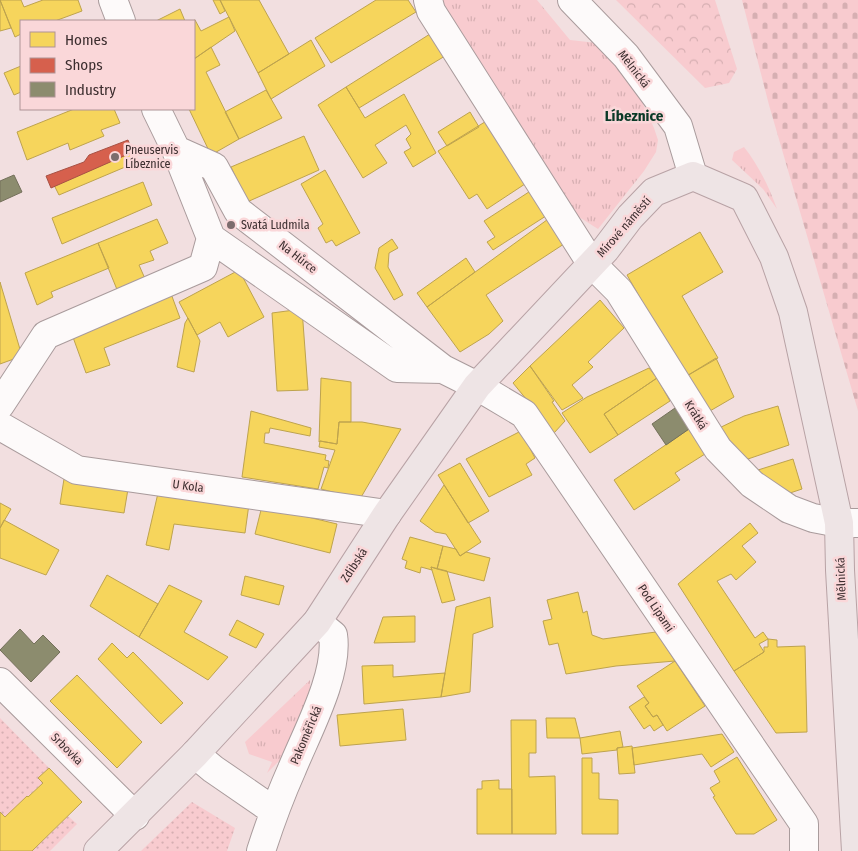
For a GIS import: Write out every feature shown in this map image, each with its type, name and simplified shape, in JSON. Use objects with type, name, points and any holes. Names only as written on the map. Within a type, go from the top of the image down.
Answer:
[{"type":"main road","name":"Mírové náměstí","points":[[592,263],[605,250],[630,217],[654,192],[693,176]]},
{"type":"main road","name":"Mělnická","points":[[693,176],[744,198],[774,257],[793,312],[849,523],[840,570],[856,851]]},
{"type":"main road","name":"Zdibská","points":[[98,851],[195,754],[317,622],[387,514],[477,386],[592,263]]},
{"type":"street","points":[[113,0],[121,20]]},
{"type":"street","name":"Mírové náměstí","points":[[428,0],[431,11],[592,263]]},
{"type":"street","name":"Mělnická","points":[[572,0],[626,56],[678,126],[693,176]]},
{"type":"street","points":[[0,405],[46,335],[203,267],[211,238],[176,150],[156,110]]},
{"type":"street","name":"Na Hůrce","points":[[176,150],[214,167],[238,210],[443,370],[477,386]]},
{"type":"street","name":"Na Hůrce","points":[[211,238],[397,368],[443,370]]},
{"type":"street","name":"Krátká","points":[[592,263],[619,290],[718,449],[752,484],[789,509],[812,518],[849,523]]},
{"type":"street","name":"Pod Lipami","points":[[477,386],[524,414],[804,824],[804,851]]},
{"type":"street","name":"U Kola","points":[[0,426],[77,470],[387,514]]},
{"type":"street","name":"Pakoměřická","points":[[261,851],[274,811],[326,688],[334,646],[333,635],[317,622]]},
{"type":"street","name":"Srbovka","points":[[0,682],[134,816]]},
{"type":"street","points":[[195,754],[213,769],[274,811]]},
{"type":"green space","points":[[430,0],[537,0],[570,40],[597,43],[635,87],[658,140],[656,152],[644,171],[598,229],[579,217]]},
{"type":"green space","points":[[616,0],[715,0],[737,69],[729,83],[705,88]]},
{"type":"green space","points":[[742,0],[858,0],[858,411],[769,105]]},
{"type":"green space","points":[[744,147],[763,177],[777,209],[763,189],[732,160],[734,152]]},
{"type":"green space","points":[[310,680],[310,691],[284,756],[267,773],[272,762],[249,754],[245,742]]},
{"type":"green space","points":[[0,718],[49,768],[38,778],[43,783],[5,817],[0,812]]},
{"type":"green space","points":[[192,802],[235,828],[227,851],[141,851]]},
{"type":"green space","points":[[68,816],[77,824],[50,851],[32,851]]},
{"type":"building: Homes","points":[[0,0],[11,28],[0,31]]},
{"type":"building: Homes","points":[[0,0],[21,0],[24,7],[43,0],[78,0],[82,11],[58,20],[20,20],[20,34],[15,37]]},
{"type":"building: Homes","points":[[213,0],[220,0],[225,11],[220,14]]},
{"type":"building: Homes","points":[[220,0],[259,0],[289,54],[258,73]]},
{"type":"building: Homes","points":[[376,0],[408,0],[416,12],[331,63],[315,38]]},
{"type":"building: Homes","points":[[180,9],[185,20],[158,20]]},
{"type":"building: Homes","points":[[229,17],[235,31],[195,58],[195,20],[201,31]]},
{"type":"building: Homes","points":[[430,34],[445,56],[359,108],[346,87]]},
{"type":"building: Homes","points":[[311,40],[325,66],[271,99],[258,73]]},
{"type":"building: Homes","points":[[211,47],[220,65],[206,72],[239,139],[211,155],[189,110],[195,110],[195,58]]},
{"type":"building: Homes","points":[[20,66],[20,92],[14,95],[4,73]]},
{"type":"building: Homes","points":[[346,87],[365,118],[404,94],[436,153],[413,167],[404,152],[411,148],[406,139],[411,134],[406,125],[375,145],[387,163],[363,178],[318,105]]},
{"type":"building: Homes","points":[[266,90],[282,118],[239,139],[225,112]]},
{"type":"building: Homes","points":[[72,110],[114,110],[120,123],[101,130],[104,136],[70,150],[68,143],[27,160],[17,132]]},
{"type":"building: Homes","points":[[470,112],[479,127],[447,146],[438,132]]},
{"type":"building: Homes","points":[[488,120],[528,182],[487,209],[477,194],[469,199],[438,151]]},
{"type":"building: Homes","points":[[304,136],[319,170],[247,202],[231,167]]},
{"type":"building: Homes","points":[[133,152],[137,162],[59,195],[54,185]]},
{"type":"building: Homes","points":[[325,170],[360,233],[336,246],[332,240],[326,243],[318,228],[323,224],[301,184]]},
{"type":"building: Homes","points":[[143,182],[152,205],[62,244],[52,218]]},
{"type":"building: Homes","points":[[532,190],[549,214],[493,250],[487,242],[495,237],[484,221]]},
{"type":"building: Homes","points":[[551,217],[567,242],[486,295],[503,321],[489,334],[460,352],[427,307]]},
{"type":"building: Homes","points":[[157,219],[168,243],[150,251],[154,260],[139,265],[146,281],[118,292],[98,243]]},
{"type":"building: Homes","points":[[700,232],[723,272],[682,296],[718,358],[685,377],[627,275]]},
{"type":"building: Homes","points":[[392,239],[398,248],[389,253],[388,267],[403,295],[394,300],[375,268],[379,248]]},
{"type":"building: Homes","points":[[98,243],[109,268],[51,292],[53,297],[37,305],[25,273]]},
{"type":"building: Homes","points":[[466,258],[475,272],[427,307],[417,293]]},
{"type":"building: Homes","points":[[239,270],[264,317],[228,337],[220,322],[197,335],[179,302]]},
{"type":"building: Homes","points":[[0,282],[22,356],[0,364]]},
{"type":"building: Homes","points":[[170,291],[180,318],[104,348],[110,365],[86,373],[70,329]]},
{"type":"building: Homes","points":[[600,300],[624,328],[588,362],[593,367],[572,385],[583,398],[562,410],[530,366]]},
{"type":"building: Homes","points":[[302,309],[308,390],[277,391],[272,313]]},
{"type":"building: Homes","points":[[188,318],[200,341],[194,372],[177,367],[185,323]]},
{"type":"building: Homes","points":[[716,358],[734,397],[703,415],[685,377]]},
{"type":"building: Homes","points":[[530,366],[565,421],[554,433],[513,383]]},
{"type":"building: Homes","points":[[649,368],[657,378],[604,414],[618,435],[590,453],[562,413],[587,397]]},
{"type":"building: Homes","points":[[321,378],[351,382],[351,422],[339,422],[337,444],[319,442]]},
{"type":"building: Homes","points":[[657,378],[670,401],[618,435],[604,414]]},
{"type":"building: Homes","points":[[778,406],[789,445],[745,460],[713,431],[744,416]]},
{"type":"building: Homes","points":[[251,411],[311,428],[310,436],[270,428],[269,433],[265,433],[264,443],[326,455],[325,460],[329,461],[328,468],[324,467],[318,489],[242,477]]},
{"type":"building: Homes","points":[[339,422],[362,422],[401,429],[360,499],[321,489],[335,450],[319,447],[320,441],[337,444]]},
{"type":"building: Homes","points":[[689,429],[705,454],[675,473],[680,480],[634,510],[614,480]]},
{"type":"building: Homes","points":[[521,431],[535,458],[526,464],[532,475],[489,497],[466,459]]},
{"type":"building: Homes","points":[[793,459],[802,489],[784,495],[758,470]]},
{"type":"building: Homes","points":[[460,463],[489,511],[468,523],[438,475]]},
{"type":"building: Homes","points":[[64,479],[128,489],[124,513],[60,504]]},
{"type":"building: Homes","points":[[444,485],[481,542],[460,556],[446,534],[435,532],[420,521]]},
{"type":"building: Homes","points":[[158,493],[249,504],[245,533],[174,524],[169,550],[146,545]]},
{"type":"building: Homes","points":[[0,503],[11,509],[0,528]]},
{"type":"building: Homes","points":[[262,506],[337,524],[330,553],[255,534]]},
{"type":"building: Homes","points":[[4,520],[59,550],[46,575],[0,558],[0,528]]},
{"type":"building: Homes","points":[[750,523],[758,533],[742,546],[756,562],[736,580],[731,574],[717,581],[755,638],[763,632],[768,639],[759,644],[764,652],[734,671],[678,584]]},
{"type":"building: Homes","points":[[410,537],[443,546],[437,569],[431,567],[432,570],[421,567],[420,573],[405,568],[407,561],[402,559]]},
{"type":"building: Homes","points":[[443,546],[456,549],[460,556],[466,552],[490,558],[484,581],[437,569]]},
{"type":"building: Homes","points":[[431,567],[447,571],[455,600],[442,603]]},
{"type":"building: Homes","points":[[107,575],[158,604],[139,637],[90,606]]},
{"type":"building: Homes","points":[[245,576],[284,586],[279,605],[241,595]]},
{"type":"building: Homes","points":[[169,585],[202,601],[184,632],[228,657],[208,680],[139,637]]},
{"type":"building: Homes","points":[[578,592],[583,613],[587,611],[592,635],[603,639],[656,632],[675,661],[616,666],[566,674],[558,643],[549,645],[543,621],[552,619],[547,600]]},
{"type":"building: Homes","points":[[490,597],[493,627],[473,634],[470,692],[441,697],[456,607]]},
{"type":"building: Homes","points":[[415,616],[415,642],[374,643],[383,617]]},
{"type":"building: Homes","points":[[237,620],[264,634],[256,648],[229,635]]},
{"type":"building: Homes","points":[[768,639],[777,640],[777,647],[805,646],[807,732],[776,733],[734,671],[764,652],[764,647],[768,647]]},
{"type":"building: Homes","points":[[112,643],[127,658],[133,652],[183,703],[161,724],[98,659]]},
{"type":"building: Homes","points":[[675,661],[705,706],[667,731],[657,715],[653,717],[645,706],[649,703],[637,686]]},
{"type":"building: Homes","points":[[393,665],[393,677],[445,673],[441,697],[364,704],[362,666]]},
{"type":"building: Homes","points":[[77,675],[142,742],[117,768],[50,701]]},
{"type":"building: Homes","points":[[644,697],[649,703],[645,706],[653,717],[657,715],[663,725],[654,731],[650,725],[644,729],[629,707]]},
{"type":"building: Homes","points":[[403,709],[406,740],[340,746],[337,715]]},
{"type":"building: Homes","points":[[546,718],[575,718],[580,738],[547,738]]},
{"type":"building: Homes","points":[[511,720],[536,720],[536,753],[529,753],[529,777],[555,776],[556,834],[512,834]]},
{"type":"building: Homes","points":[[620,731],[623,747],[617,748],[617,750],[582,754],[580,738]]},
{"type":"building: Homes","points":[[722,734],[734,752],[711,767],[702,754],[634,765],[632,748]]},
{"type":"building: Homes","points":[[632,746],[635,773],[619,774],[617,748]]},
{"type":"building: Homes","points":[[737,757],[777,820],[754,834],[736,834],[713,797],[715,796],[710,788],[720,782],[714,771]]},
{"type":"building: Homes","points":[[582,758],[592,758],[592,773],[599,773],[599,799],[618,800],[618,834],[582,834]]},
{"type":"building: Homes","points":[[49,768],[82,802],[32,851],[0,851],[0,812],[5,817],[28,797],[43,783],[38,778]]},
{"type":"building: Homes","points":[[499,780],[499,789],[512,789],[512,834],[477,834],[477,789],[482,789],[482,781]]},
{"type":"building: Shops","points":[[128,140],[133,152],[51,188],[46,176],[84,162],[89,155]]},
{"type":"building: Industry","points":[[14,175],[22,192],[0,202],[0,181]]},
{"type":"building: Industry","points":[[675,408],[689,429],[666,445],[652,424]]},
{"type":"building: Industry","points":[[20,629],[34,644],[43,635],[60,652],[31,682],[0,650]]},
{"type":"place","name":"Pneuservis Líbeznice","points":[[115,157]]},
{"type":"place","name":"Svatá Ludmila","points":[[231,225]]},
{"type":"district","name":"Líbeznice","points":[[634,116]]}]
